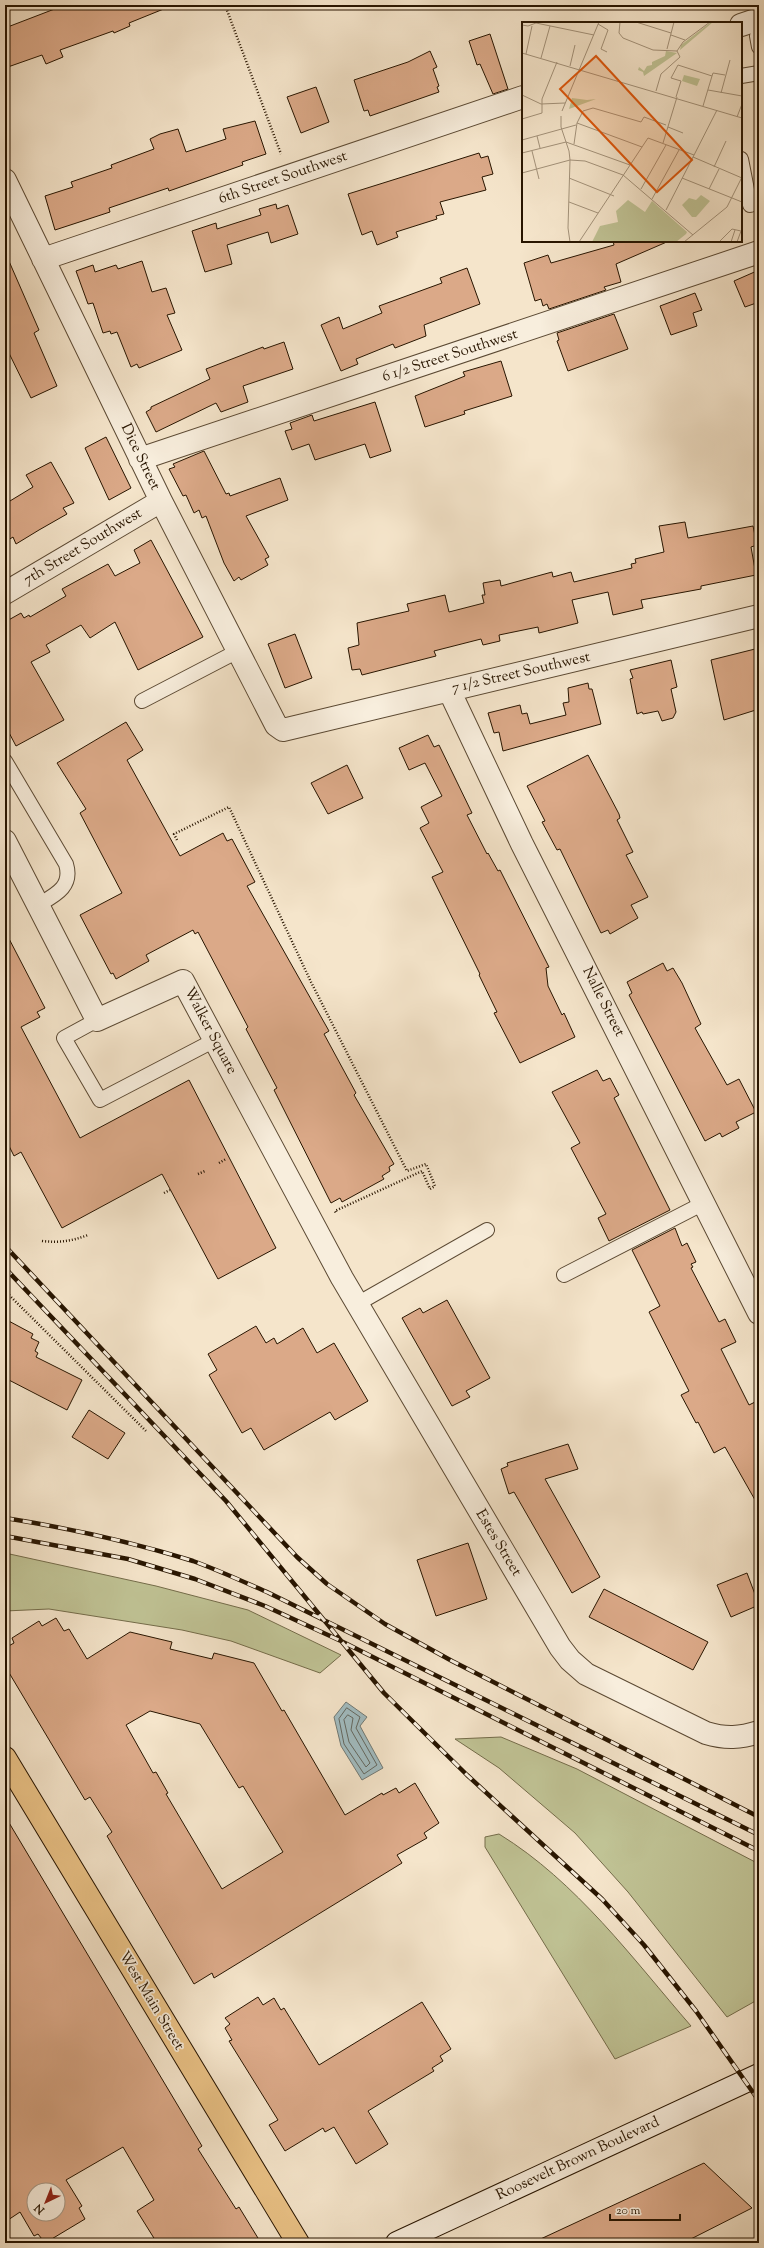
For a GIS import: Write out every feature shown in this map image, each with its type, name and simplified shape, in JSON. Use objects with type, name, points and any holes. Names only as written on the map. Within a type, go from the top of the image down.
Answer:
[{"type":"main road","name":"West Main Street","points":[[5,1758],[298,2243]]},
{"type":"street","name":"6th Street Southwest","points":[[43,259],[522,97]]},
{"type":"street","name":"Dice Street","points":[[5,180],[161,501],[276,725],[283,730]]},
{"type":"street","name":"6 1/2 Street Southwest","points":[[140,459],[759,252]]},
{"type":"street","name":"7th Street Southwest","points":[[5,594],[161,501]]},
{"type":"street","name":"7 1/2 Street Southwest","points":[[283,730],[759,616]]},
{"type":"street","name":"Nalle Street","points":[[449,690],[522,844],[759,1313]]},
{"type":"street","points":[[5,841],[97,1020]]},
{"type":"street","name":"Walker Square","points":[[97,1020],[183,981],[342,1278]]},
{"type":"street","name":"Estes Street","points":[[342,1278],[560,1647],[570,1660],[586,1674],[706,1733],[721,1737],[740,1738],[759,1732]]},
{"type":"street","name":"Roosevelt Brown Boulevard","points":[[397,2243],[759,2075]]},
{"type":"lane","points":[[742,76],[759,73]]},
{"type":"lane","points":[[742,164],[750,205],[759,202]]},
{"type":"lane","points":[[142,701],[238,651]]},
{"type":"lane","points":[[5,761],[66,864],[69,874],[65,885],[59,892],[38,905]]},
{"type":"lane","points":[[97,1020],[64,1038],[100,1100],[215,1040]]},
{"type":"lane","points":[[564,1274],[704,1203]]},
{"type":"lane","points":[[357,1304],[487,1230]]},
{"type":"path","points":[[225,5],[284,161]]},
{"type":"path","points":[[177,840],[174,834],[229,807],[311,982],[407,1171],[426,1164],[436,1186],[430,1189],[422,1171],[335,1211],[337,1216]]},
{"type":"path","points":[[219,1163],[226,1159]]},
{"type":"path","points":[[198,1174],[205,1171]]},
{"type":"path","points":[[164,1193],[170,1190]]},
{"type":"path","points":[[42,1241],[59,1243],[88,1235]]},
{"type":"path","points":[[9,1295],[147,1432]]},
{"type":"green space","points":[[5,1553],[156,1586],[248,1610],[341,1655],[320,1673],[231,1641],[182,1630],[49,1609],[5,1611]]},
{"type":"green space","points":[[501,1737],[577,1769],[759,1864],[759,1999],[727,2017],[628,1892],[575,1833],[499,1768],[455,1739]]},
{"type":"green space","points":[[499,1834],[527,1853],[554,1875],[602,1922],[691,2026],[615,2059],[485,1847],[485,1837]]},
{"type":"water","points":[[346,1702],[367,1717],[360,1726],[383,1768],[362,1780],[341,1746],[334,1717]]},
{"type":"building","points":[[65,5],[171,6],[129,23],[130,26],[114,33],[113,31],[60,50],[63,57],[46,64],[42,55],[5,68],[5,28]]},
{"type":"building","points":[[490,34],[508,89],[493,94],[480,64],[477,65],[469,41]]},
{"type":"building","points":[[430,51],[437,67],[433,69],[439,86],[437,87],[439,92],[370,116],[368,110],[364,111],[354,80],[408,62]]},
{"type":"building","points":[[316,87],[329,122],[301,133],[287,97]]},
{"type":"building","points":[[255,121],[266,154],[242,162],[243,165],[169,191],[168,188],[109,208],[110,212],[55,230],[45,196],[73,187],[71,182],[112,168],[111,165],[154,149],[150,139],[160,134],[178,129],[186,152],[226,139],[223,129]]},
{"type":"building","points":[[479,153],[481,158],[488,156],[493,174],[482,177],[486,190],[440,202],[444,214],[436,216],[437,219],[396,232],[398,237],[377,245],[372,231],[362,235],[348,194]]},
{"type":"building","points":[[276,204],[277,209],[288,205],[298,234],[271,243],[268,232],[227,245],[232,264],[205,272],[192,231],[216,223],[217,229],[261,215],[259,209]]},
{"type":"building","points":[[613,242],[667,242],[616,264],[621,282],[604,287],[606,290],[549,309],[547,304],[543,306],[541,299],[535,301],[524,263],[548,255],[551,263],[614,245]]},
{"type":"building","points":[[5,252],[39,330],[34,333],[57,386],[31,398],[5,345]]},
{"type":"building","points":[[142,261],[152,292],[166,288],[175,313],[167,315],[182,350],[139,368],[137,364],[131,367],[117,332],[111,334],[110,331],[103,333],[93,303],[88,304],[76,271],[93,265],[95,272],[116,265],[118,269]]},
{"type":"building","points":[[467,268],[480,304],[424,325],[426,336],[395,348],[393,344],[356,359],[358,364],[341,371],[321,325],[339,317],[343,329],[382,313],[379,306],[442,283],[440,278]]},
{"type":"building","points":[[759,270],[759,302],[745,307],[734,281]]},
{"type":"building","points":[[695,293],[702,310],[693,313],[697,326],[671,335],[660,306]]},
{"type":"building","points":[[614,314],[628,349],[568,371],[557,341],[559,340],[557,333]]},
{"type":"building","points":[[284,342],[293,369],[243,386],[248,402],[221,412],[216,403],[156,432],[146,412],[151,409],[151,407],[210,379],[206,369],[263,347],[264,349]]},
{"type":"building","points":[[501,361],[512,396],[464,411],[465,414],[425,427],[415,396],[465,376],[463,372]]},
{"type":"building","points":[[375,402],[391,451],[370,458],[365,444],[315,460],[309,444],[292,450],[285,431],[292,429],[290,423],[312,415],[314,421]]},
{"type":"building","points":[[106,437],[131,488],[109,500],[85,448]]},
{"type":"building","points":[[204,451],[226,494],[229,493],[230,496],[280,478],[288,500],[246,516],[269,557],[265,559],[268,565],[241,580],[239,577],[234,581],[224,563],[206,516],[202,518],[199,510],[194,513],[186,495],[183,496],[169,469],[175,467],[173,464]]},
{"type":"building","points":[[51,462],[74,503],[63,508],[67,514],[16,544],[13,537],[5,542],[5,504],[33,487],[26,475]]},
{"type":"building","points":[[685,522],[688,538],[753,526],[757,545],[751,547],[756,575],[701,586],[701,589],[641,600],[643,608],[613,615],[608,592],[572,600],[578,623],[539,633],[538,627],[499,635],[500,641],[483,645],[481,639],[434,651],[436,656],[362,675],[360,669],[352,670],[348,648],[359,645],[357,623],[409,611],[407,604],[445,595],[449,612],[484,603],[482,595],[485,595],[483,583],[500,580],[501,586],[552,572],[553,577],[571,572],[574,582],[632,568],[631,564],[636,563],[635,559],[664,552],[659,526]]},
{"type":"building","points":[[151,540],[203,637],[138,670],[115,622],[90,638],[81,625],[46,645],[50,652],[31,662],[64,720],[16,746],[5,725],[5,622],[21,613],[24,618],[29,615],[30,617],[66,596],[62,589],[108,564],[115,576],[140,563],[134,550]]},
{"type":"building","points":[[295,634],[312,678],[285,688],[268,644]]},
{"type":"building","points":[[759,648],[759,709],[724,720],[711,660]]},
{"type":"building","points":[[671,660],[677,687],[671,689],[676,712],[673,718],[662,721],[658,711],[643,714],[642,712],[637,714],[630,679],[633,678],[630,670]]},
{"type":"building","points":[[588,683],[589,689],[592,689],[601,724],[503,751],[499,732],[494,733],[488,713],[520,705],[522,714],[527,713],[530,724],[566,715],[563,703],[569,702],[568,688]]},
{"type":"building","points":[[126,722],[143,750],[127,760],[180,856],[223,833],[227,841],[232,839],[255,882],[247,886],[329,1031],[324,1034],[356,1093],[354,1095],[394,1164],[389,1167],[390,1171],[382,1176],[384,1179],[342,1202],[340,1198],[331,1203],[274,1090],[277,1088],[246,1029],[248,1027],[198,932],[195,934],[193,930],[146,955],[149,961],[116,979],[113,973],[111,974],[80,915],[122,893],[80,813],[86,809],[57,763]]},
{"type":"building","points":[[428,735],[434,747],[439,745],[472,813],[467,815],[487,854],[488,853],[498,871],[500,870],[549,967],[546,968],[548,986],[562,1015],[564,1013],[575,1037],[520,1063],[494,1013],[497,1012],[479,975],[480,974],[432,877],[443,872],[420,828],[429,823],[421,807],[442,796],[425,763],[409,770],[399,748]]},
{"type":"building","points":[[588,755],[619,814],[620,818],[617,820],[633,852],[626,855],[648,897],[631,905],[638,918],[610,934],[608,930],[601,933],[560,849],[557,850],[542,822],[545,821],[527,786]]},
{"type":"building","points":[[347,765],[363,798],[328,814],[311,783]]},
{"type":"building","points":[[5,931],[45,1008],[37,1012],[40,1017],[21,1027],[80,1138],[189,1080],[276,1248],[218,1279],[162,1174],[62,1228],[21,1152],[14,1156],[5,1138]]},
{"type":"building","points":[[663,963],[667,971],[673,968],[682,983],[701,1024],[695,1028],[727,1085],[739,1079],[756,1112],[736,1122],[739,1128],[722,1137],[720,1133],[705,1141],[629,995],[632,993],[627,982]]},
{"type":"building","points":[[597,1070],[603,1081],[610,1078],[619,1095],[614,1098],[670,1210],[609,1241],[598,1218],[606,1214],[571,1148],[580,1143],[552,1092]]},
{"type":"building","points":[[675,1228],[682,1246],[687,1243],[696,1262],[691,1264],[693,1267],[691,1268],[719,1322],[725,1319],[736,1342],[721,1349],[749,1405],[759,1400],[759,1507],[725,1447],[714,1453],[698,1422],[696,1423],[681,1395],[689,1391],[649,1312],[660,1306],[632,1250]]},
{"type":"building","points":[[447,1300],[490,1378],[466,1391],[470,1397],[452,1406],[402,1318],[420,1308],[423,1313]]},
{"type":"building","points":[[5,1319],[33,1334],[31,1338],[39,1342],[35,1351],[38,1353],[36,1357],[82,1380],[67,1410],[5,1378]]},
{"type":"building","points":[[256,1326],[266,1343],[274,1338],[277,1344],[303,1328],[317,1353],[334,1343],[368,1401],[335,1420],[330,1412],[264,1450],[251,1428],[242,1433],[209,1375],[217,1370],[208,1354]]},
{"type":"building","points":[[89,1410],[125,1433],[108,1459],[72,1437]]},
{"type":"building","points":[[568,1444],[578,1469],[545,1479],[600,1577],[572,1593],[514,1492],[509,1494],[501,1469],[508,1466],[507,1463]]},
{"type":"building","points":[[468,1543],[487,1599],[436,1616],[417,1560]]},
{"type":"building","points":[[747,1573],[759,1605],[731,1617],[717,1585]]},
{"type":"building","points":[[604,1589],[708,1642],[693,1670],[589,1617]]},
{"type":"building","points":[[56,1618],[64,1631],[69,1629],[87,1659],[130,1632],[172,1642],[170,1649],[212,1659],[214,1653],[254,1663],[282,1711],[284,1710],[345,1815],[382,1793],[383,1795],[396,1788],[399,1793],[415,1783],[439,1823],[424,1833],[427,1838],[397,1855],[402,1863],[214,1978],[212,1973],[194,1984],[107,1836],[112,1832],[90,1797],[85,1800],[5,1666],[5,1648],[14,1643],[12,1638],[39,1621],[42,1626]],"holes":[[[150,1711],[200,1724],[239,1788],[243,1786],[283,1852],[222,1889],[166,1794],[168,1793],[156,1772],[153,1773],[126,1725]]]},
{"type":"building","points":[[5,1816],[202,2146],[198,2149],[236,2209],[239,2207],[261,2243],[157,2243],[137,2211],[154,2200],[123,2147],[66,2180],[82,2206],[79,2208],[85,2219],[45,2243],[38,2234],[34,2236],[20,2212],[5,2222]]},
{"type":"building","points":[[258,1997],[263,2005],[274,1998],[281,2010],[284,2008],[319,2065],[422,2002],[451,2049],[440,2056],[443,2061],[432,2068],[434,2071],[368,2111],[388,2144],[356,2164],[334,2127],[325,2132],[323,2128],[285,2151],[269,2125],[278,2120],[229,2041],[232,2040],[225,2028],[230,2024],[225,2018]]},
{"type":"building","points":[[704,2163],[752,2208],[683,2243],[532,2243]]},
{"type":"railway","points":[[5,1246],[297,1557],[327,1584],[385,1624],[452,1661],[759,1817]]},
{"type":"railway","points":[[5,1268],[226,1501],[384,1693],[467,1775],[602,1899],[644,1945],[696,2011],[759,2101]]},
{"type":"railway","points":[[5,1518],[52,1526],[123,1542],[193,1561],[221,1572],[269,1593],[759,1835]]},
{"type":"railway","points":[[5,1536],[128,1559],[195,1579],[265,1606],[341,1641],[759,1851]]}]
